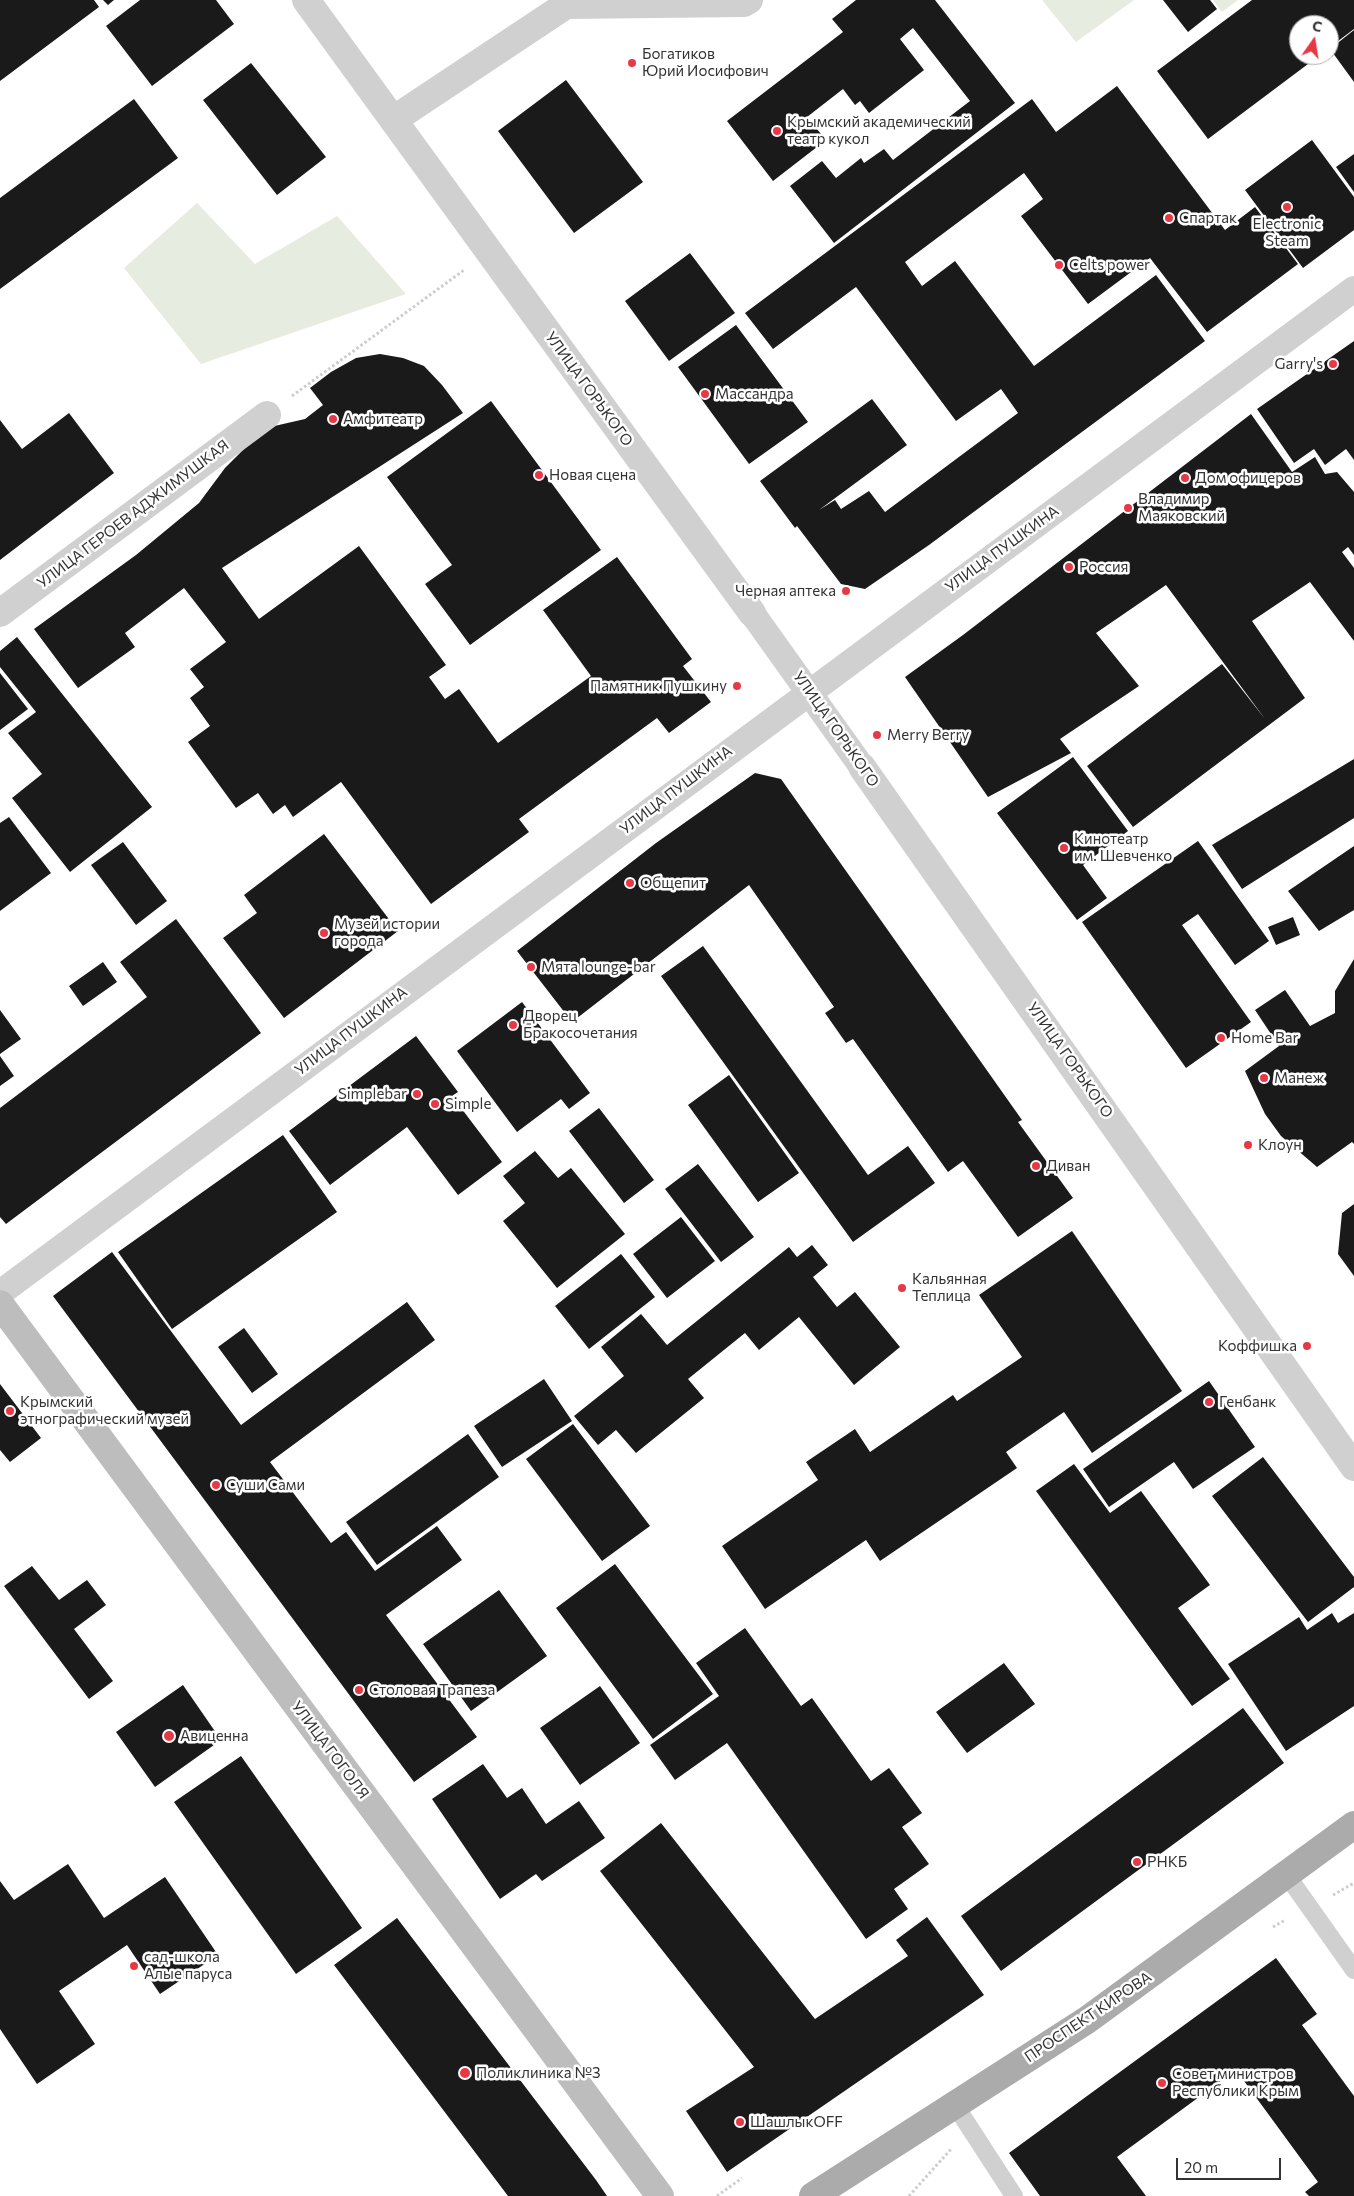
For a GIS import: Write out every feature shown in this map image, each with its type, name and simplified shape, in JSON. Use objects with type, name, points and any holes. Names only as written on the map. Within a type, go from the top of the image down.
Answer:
[{"type":"main road","name":"УЛИЦА ГОГОЛЯ","points":[[0,1304],[660,2196]]},
{"type":"main road","name":"ПРОСПЕКТ КИРОВА","points":[[813,2196],[1087,2020],[1354,1825]]},
{"type":"street","name":"УЛИЦА ГОРЬКОГО","points":[[306,0],[809,691],[1354,1467]]},
{"type":"street","points":[[394,120],[566,5],[747,2]]},
{"type":"street","name":"УЛИЦА ПУШКИНА","points":[[0,1292],[1354,289]]},
{"type":"street","name":"УЛИЦА ГЕРОЕВ АДЖИМУШКАЯ","points":[[0,613],[267,415]]},
{"type":"lane","points":[[1286,1874],[1354,1970]]},
{"type":"lane","points":[[955,2105],[1014,2196]]},
{"type":"path","points":[[267,415],[489,251]]},
{"type":"path","points":[[717,2196],[742,2178]]},
{"type":"shaded area","points":[[1042,0],[1134,0],[1076,42]]},
{"type":"shaded area","points":[[1213,0],[1238,0],[1222,12]]},
{"type":"shaded area","points":[[197,203],[255,264],[337,216],[406,294],[201,364],[124,268]]},
{"type":"building","points":[[0,0],[94,0],[99,7],[0,81]]},
{"type":"building","points":[[103,0],[114,0],[108,5]]},
{"type":"building","points":[[140,0],[216,0],[234,24],[152,86],[106,26]]},
{"type":"building","name":"Крымский академический театр кукол","points":[[856,0],[935,0],[1015,103],[834,243],[790,186],[822,161],[836,178],[861,158],[864,163],[884,149],[893,160],[970,101],[913,28],[900,39],[924,70],[869,113],[860,101],[855,105],[843,89],[807,117],[826,140],[773,181],[727,121],[843,32],[832,19]]},
{"type":"building","points":[[1163,0],[1210,0],[1217,9],[1188,32]]},
{"type":"building","points":[[1252,0],[1354,0],[1354,29],[1339,40],[1339,15],[1289,15],[1289,65],[1307,65],[1208,139],[1157,71]]},
{"type":"building","points":[[1354,30],[1354,82],[1339,61],[1339,42]]},
{"type":"building","points":[[251,63],[326,157],[277,195],[203,100]]},
{"type":"building","points":[[566,80],[643,182],[574,233],[498,131]]},
{"type":"building","points":[[1117,86],[1225,230],[1255,207],[1298,264],[1207,332],[1150,258],[1088,304],[1021,216],[1043,199],[1024,173],[905,262],[922,286],[955,261],[1034,366],[1156,275],[1205,341],[929,545],[865,589],[841,584],[797,526],[795,528],[760,481],[872,399],[907,445],[819,510],[835,500],[841,509],[869,491],[885,512],[1018,413],[1001,389],[956,421],[856,287],[773,349],[745,313],[1032,99],[1056,132]]},
{"type":"building","points":[[134,99],[178,158],[0,289],[0,198]]},
{"type":"building","points":[[1312,140],[1354,197],[1354,230],[1303,268],[1245,190]]},
{"type":"building","points":[[1354,154],[1354,192],[1336,167]]},
{"type":"building","points":[[690,253],[735,313],[669,361],[625,301]]},
{"type":"building","points":[[736,325],[808,422],[749,464],[678,367]]},
{"type":"building","points":[[1354,341],[1354,460],[1346,449],[1325,465],[1314,449],[1294,463],[1257,409]]},
{"type":"building","points":[[380,354],[403,358],[424,366],[442,385],[463,413],[222,568],[259,619],[359,546],[446,665],[429,677],[445,699],[459,689],[498,743],[591,676],[543,610],[617,557],[692,659],[683,666],[711,702],[669,733],[657,718],[519,819],[529,832],[431,904],[341,782],[293,817],[285,805],[273,814],[258,793],[236,808],[188,742],[210,726],[190,698],[204,687],[190,669],[226,642],[184,588],[125,633],[135,647],[78,688],[34,629],[136,555],[199,503],[225,468],[255,438],[270,427],[305,419],[323,405],[310,388],[331,372],[356,358]]},
{"type":"building","points":[[491,401],[601,550],[470,645],[425,584],[452,565],[387,477]]},
{"type":"building","points":[[69,413],[114,473],[0,560],[0,420],[22,449]]},
{"type":"building","points":[[1251,414],[1292,472],[1315,457],[1325,474],[1337,472],[1354,492],[1354,555],[1348,547],[1342,552],[1354,568],[1354,641],[1310,582],[1252,621],[1305,698],[1133,827],[1087,766],[1222,664],[1265,719],[1166,585],[1096,633],[1139,686],[1060,739],[1071,753],[988,797],[905,677],[963,635]]},
{"type":"building","points":[[17,637],[152,807],[70,872],[12,798],[42,774],[8,733],[36,712],[0,667],[0,651]]},
{"type":"building","points":[[0,673],[28,709],[0,730]]},
{"type":"building","name":"Кинотеатр им. Шевченко","points":[[1073,757],[1128,831],[1083,865],[1107,898],[1077,920],[997,813]]},
{"type":"building","points":[[1354,759],[1354,818],[1242,889],[1212,845]]},
{"type":"building","points":[[755,773],[781,779],[1022,1120],[1018,1122],[1073,1198],[1018,1237],[963,1161],[948,1172],[853,1039],[846,1043],[825,1013],[834,1007],[749,885],[572,1022],[517,951],[656,843]]},
{"type":"building","points":[[9,817],[51,873],[0,911],[0,823]]},
{"type":"building","points":[[324,834],[398,931],[284,1018],[223,938],[257,913],[244,895]]},
{"type":"building","points":[[1198,841],[1269,941],[1235,965],[1198,914],[1182,925],[1251,1022],[1186,1068],[1082,922]]},
{"type":"building","points":[[123,842],[167,901],[136,925],[91,865]]},
{"type":"building","points":[[1354,846],[1354,910],[1319,931],[1288,891]]},
{"type":"building","points":[[1293,917],[1300,935],[1276,945],[1268,927]]},
{"type":"building","points":[[176,919],[261,1033],[6,1224],[0,1217],[0,1108],[147,997],[120,962]]},
{"type":"building","points":[[703,946],[868,1175],[908,1146],[935,1183],[853,1242],[661,976]]},
{"type":"building","points":[[1354,959],[1354,1144],[1352,1142],[1317,1167],[1281,1136],[1265,1114],[1245,1071],[1279,1046],[1255,1010],[1285,990],[1310,1026],[1335,1013],[1335,991]]},
{"type":"building","points":[[103,962],[117,982],[83,1006],[69,986]]},
{"type":"building","points":[[522,1002],[590,1093],[569,1109],[561,1099],[517,1132],[457,1051]]},
{"type":"building","points":[[0,1010],[21,1039],[0,1054]]},
{"type":"building","points":[[416,1036],[458,1092],[452,1096],[502,1162],[458,1195],[407,1127],[330,1185],[289,1131]]},
{"type":"building","points":[[0,1056],[14,1076],[0,1086]]},
{"type":"building","points":[[729,1075],[799,1173],[758,1202],[688,1105]]},
{"type":"building","points":[[599,1108],[654,1180],[624,1203],[569,1131]]},
{"type":"building","points":[[283,1135],[337,1212],[172,1329],[118,1252]]},
{"type":"building","points":[[535,1151],[558,1178],[571,1168],[625,1234],[557,1288],[503,1221],[525,1203],[503,1176]]},
{"type":"building","points":[[698,1164],[754,1237],[721,1262],[665,1189]]},
{"type":"building","points":[[1354,1204],[1354,1276],[1338,1254],[1342,1213]]},
{"type":"building","points":[[681,1217],[715,1261],[667,1298],[633,1254]]},
{"type":"building","points":[[1072,1231],[1182,1391],[1092,1453],[1064,1412],[1006,1452],[1017,1468],[880,1561],[866,1540],[765,1609],[722,1546],[818,1480],[806,1462],[855,1429],[870,1452],[953,1395],[957,1401],[1022,1357],[979,1295]]},
{"type":"building","points":[[812,1245],[828,1265],[813,1277],[837,1307],[855,1292],[900,1347],[854,1385],[799,1317],[759,1350],[745,1333],[688,1379],[704,1398],[636,1453],[616,1430],[598,1445],[574,1416],[624,1376],[601,1347],[641,1314],[667,1345],[789,1247],[797,1257]]},
{"type":"building","points":[[112,1252],[241,1425],[407,1302],[435,1340],[270,1462],[331,1543],[346,1532],[375,1571],[437,1526],[462,1560],[386,1615],[477,1737],[414,1782],[53,1296]]},
{"type":"building","points":[[621,1254],[655,1297],[589,1349],[555,1306]]},
{"type":"building","points":[[244,1328],[278,1374],[252,1393],[218,1347]]},
{"type":"building","points":[[544,1379],[572,1421],[502,1467],[474,1426]]},
{"type":"building","points":[[1209,1381],[1255,1447],[1193,1489],[1174,1462],[1109,1507],[1083,1469]]},
{"type":"building","name":"Крымский этнографический музей","points":[[0,1384],[41,1438],[10,1462],[0,1450]]},
{"type":"building","points":[[573,1424],[650,1526],[602,1561],[526,1459]]},
{"type":"building","points":[[468,1434],[499,1477],[377,1565],[346,1522]]},
{"type":"building","points":[[1263,1457],[1354,1577],[1354,1587],[1308,1622],[1212,1496]]},
{"type":"building","points":[[1074,1464],[1110,1513],[1141,1491],[1210,1585],[1178,1608],[1230,1679],[1192,1706],[1036,1491]]},
{"type":"building","points":[[615,1564],[713,1694],[653,1739],[556,1608]]},
{"type":"building","points":[[32,1566],[59,1600],[87,1580],[106,1605],[74,1629],[113,1681],[89,1699],[4,1586]]},
{"type":"building","points":[[499,1590],[547,1656],[471,1711],[423,1644]]},
{"type":"building","points":[[1332,1613],[1338,1623],[1354,1613],[1354,1706],[1286,1751],[1228,1664],[1299,1617],[1307,1630]]},
{"type":"building","points":[[745,1628],[801,1706],[812,1698],[871,1781],[889,1768],[922,1813],[902,1827],[929,1864],[894,1889],[908,1909],[866,1939],[727,1743],[675,1780],[650,1745],[719,1696],[696,1663]]},
{"type":"building","points":[[1004,1663],[1035,1704],[967,1753],[936,1712]]},
{"type":"building","name":"Авиценна","points":[[183,1685],[221,1740],[155,1787],[116,1732]]},
{"type":"building","points":[[600,1686],[640,1743],[580,1785],[540,1728]]},
{"type":"building","points":[[1243,1708],[1284,1763],[1001,1971],[961,1916]]},
{"type":"building","points":[[241,1756],[362,1928],[296,1974],[174,1802]]},
{"type":"building","points":[[483,1764],[507,1798],[522,1788],[546,1824],[579,1801],[605,1838],[542,1881],[536,1874],[500,1899],[432,1799]]},
{"type":"building","points":[[661,1823],[815,2019],[908,1956],[896,1940],[927,1917],[984,1995],[727,2172],[686,2111],[754,2067],[600,1871]]},
{"type":"building","points":[[68,1864],[104,1918],[165,1877],[218,1955],[160,1994],[127,1945],[59,1991],[95,2044],[37,2084],[0,2029],[0,1881],[14,1900]]},
{"type":"building","name":"Поликлиника №3","points":[[397,1918],[607,2196],[508,2196],[334,1965]]},
{"type":"building","name":"Совет министров Республики Крым","points":[[1276,1958],[1317,2014],[1302,2025],[1354,2096],[1354,2196],[1309,2196],[1305,2192],[1318,2182],[1236,2070],[1117,2157],[1146,2196],[1040,2196],[1009,2153]]},
{"type":"place","name":"Богатиков Юрий Иосифович","points":[[632,63]]},
{"type":"place","name":"Крымский академический театр кукол","points":[[777,131]]},
{"type":"place","name":"Electronic Steam","points":[[1287,207]]},
{"type":"place","name":"Спартак","points":[[1169,218]]},
{"type":"place","name":"Celts power","points":[[1059,265]]},
{"type":"place","name":"Garry's","points":[[1333,364]]},
{"type":"place","name":"Массандра","points":[[705,394]]},
{"type":"place","name":"Амфитеатр","points":[[333,419]]},
{"type":"place","name":"Новая сцена","points":[[539,475]]},
{"type":"place","name":"Дом офицеров","points":[[1185,478]]},
{"type":"place","name":"Владимир Маяковский","points":[[1128,508]]},
{"type":"place","name":"Россия","points":[[1069,567]]},
{"type":"place","name":"Черная аптека","points":[[846,591]]},
{"type":"place","name":"Памятник Пушкину","points":[[737,686]]},
{"type":"place","name":"Merry Berry","points":[[877,735]]},
{"type":"place","name":"Кинотеатр им. Шевченко","points":[[1064,848]]},
{"type":"place","name":"Общепит","points":[[630,883]]},
{"type":"place","name":"Музей истории города","points":[[324,933]]},
{"type":"place","name":"Мята lounge-bar","points":[[531,967]]},
{"type":"place","name":"Дворец Бракосочетания","points":[[513,1025]]},
{"type":"place","name":"Home Bar","points":[[1221,1038]]},
{"type":"place","name":"Манеж","points":[[1264,1078]]},
{"type":"place","name":"Simplebar","points":[[417,1094]]},
{"type":"place","name":"Simple","points":[[435,1104]]},
{"type":"place","name":"Клоун","points":[[1248,1145]]},
{"type":"place","name":"Диван","points":[[1036,1166]]},
{"type":"place","name":"Кальянная Теплица","points":[[902,1288]]},
{"type":"place","name":"Коффишка","points":[[1307,1346]]},
{"type":"place","name":"Генбанк","points":[[1209,1402]]},
{"type":"place","name":"Крымский этнографический музей","points":[[10,1411]]},
{"type":"place","name":"Суши Сами","points":[[216,1485]]},
{"type":"place","name":"Столовая Трапеза","points":[[359,1690]]},
{"type":"place","name":"Авиценна","points":[[169,1736]]},
{"type":"place","name":"РНКБ","points":[[1137,1862]]},
{"type":"place","name":"сад-школа Алые паруса","points":[[134,1966]]},
{"type":"place","name":"Поликлиника №3","points":[[465,2073]]},
{"type":"place","name":"Совет министров Республики Крым","points":[[1162,2083]]},
{"type":"place","name":"ШашлыкOFF","points":[[740,2122]]}]
